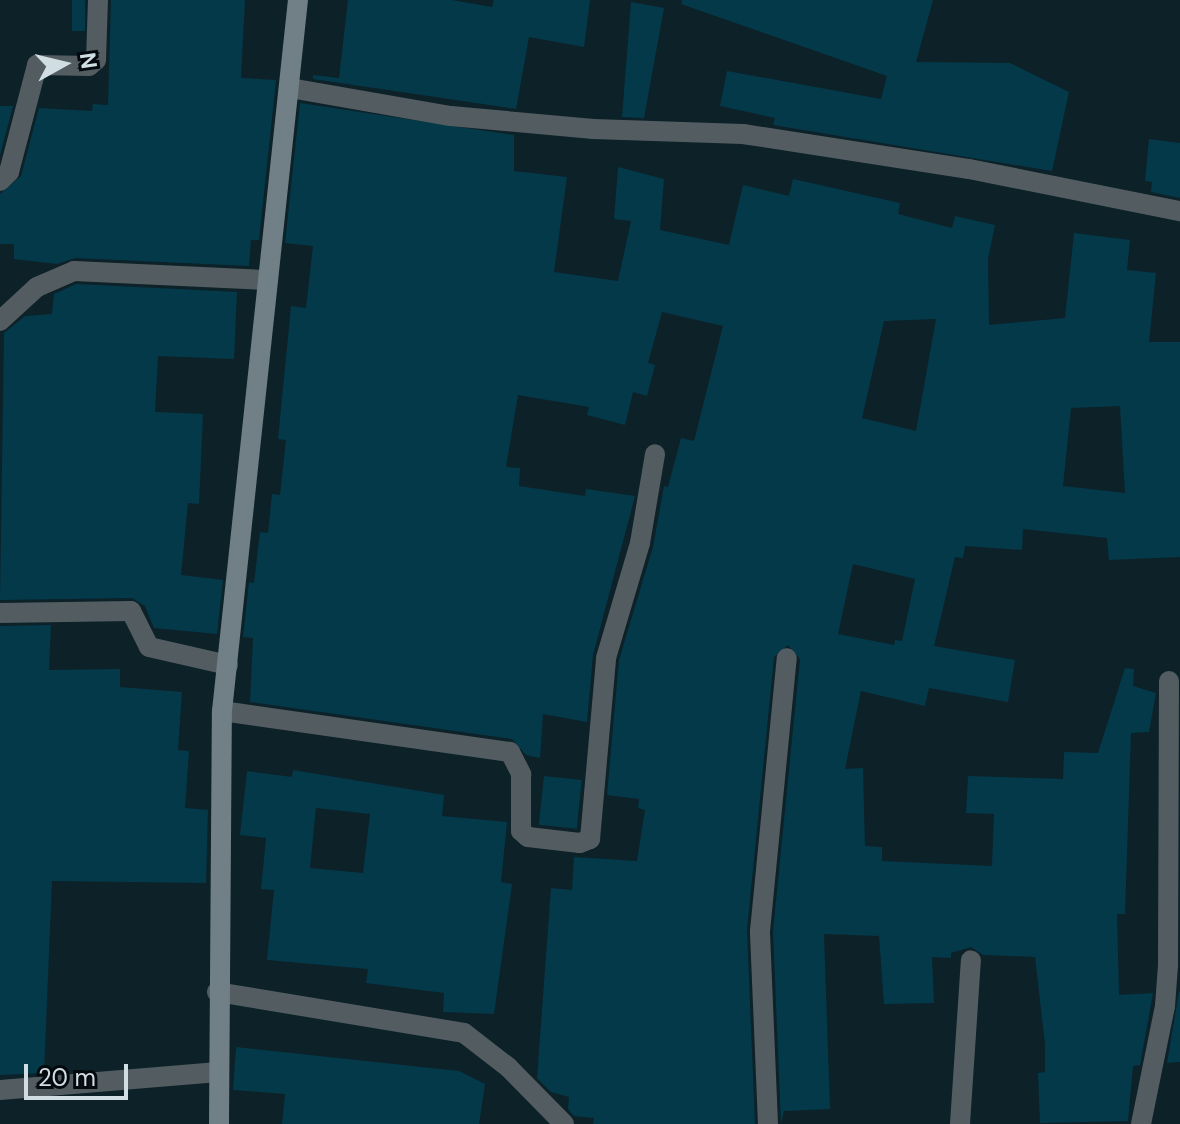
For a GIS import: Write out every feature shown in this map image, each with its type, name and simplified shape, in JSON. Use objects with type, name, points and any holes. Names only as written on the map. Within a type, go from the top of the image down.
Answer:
[{"type":"main road","points":[[219,1124],[217,992],[222,711],[265,280],[298,0]]},
{"type":"street","points":[[0,181],[9,172],[35,67],[43,61],[89,66],[96,60],[98,0]]},
{"type":"street","points":[[290,88],[451,116],[770,138],[969,169],[1180,211]]},
{"type":"street","points":[[0,321],[37,287],[74,271],[265,280]]},
{"type":"street","points":[[222,711],[510,752],[521,774],[521,831],[528,837],[580,843],[590,839],[606,658],[640,543],[655,454]]},
{"type":"street","points":[[0,613],[131,611],[149,647],[228,665]]},
{"type":"street","points":[[768,1124],[760,931],[787,658]]},
{"type":"street","points":[[1141,1124],[1168,965],[1169,681]]},
{"type":"street","points":[[960,1124],[971,960]]},
{"type":"street","points":[[217,992],[464,1033],[508,1067],[564,1124]]},
{"type":"street","points":[[0,1090],[218,1072]]},
{"type":"building","points":[[72,0],[85,0],[85,31],[72,31]]},
{"type":"building","points":[[111,0],[245,0],[241,78],[276,80],[259,240],[251,240],[249,266],[75,258],[57,264],[14,259],[14,244],[0,244],[0,194],[21,176],[39,108],[92,111],[93,104],[108,105]]},
{"type":"building","points":[[348,0],[452,0],[492,7],[494,0],[590,0],[584,47],[529,37],[516,109],[313,79],[313,75],[339,78]]},
{"type":"building","points":[[682,0],[933,0],[916,62],[1010,63],[1069,92],[1052,171],[773,125],[775,118],[720,106],[727,71],[881,99],[887,76],[681,4]]},
{"type":"building","points":[[631,2],[664,8],[644,118],[622,117]]},
{"type":"building","points":[[300,103],[514,135],[514,171],[567,177],[554,272],[618,281],[631,221],[614,219],[618,167],[664,179],[660,230],[729,245],[743,185],[789,196],[793,179],[900,203],[898,214],[952,228],[955,216],[995,225],[988,259],[989,325],[1065,318],[1074,233],[1130,240],[1127,270],[1156,273],[1149,342],[1180,342],[1180,557],[1109,560],[1107,538],[1023,529],[1022,550],[965,546],[963,558],[955,557],[934,646],[1015,660],[1008,702],[929,688],[925,706],[861,691],[845,769],[863,768],[865,846],[882,847],[882,861],[992,866],[994,814],[966,813],[968,776],[1063,779],[1064,752],[1098,753],[1125,668],[1134,669],[1133,686],[1156,693],[1149,732],[1131,733],[1125,914],[1117,914],[1119,995],[1153,993],[1140,1065],[1133,1066],[1128,1121],[1040,1123],[1038,1073],[1045,1072],[1045,1044],[1035,957],[983,955],[971,947],[951,953],[951,958],[932,957],[934,1003],[884,1004],[879,936],[824,934],[830,1109],[784,1111],[781,1124],[773,931],[800,659],[788,645],[774,657],[747,930],[755,1124],[593,1124],[594,1118],[574,1116],[568,1109],[569,1097],[551,1092],[537,1078],[551,888],[572,890],[574,857],[637,861],[645,810],[638,808],[639,799],[607,795],[619,660],[653,547],[664,486],[668,487],[681,438],[694,441],[723,326],[662,312],[648,363],[655,365],[647,396],[633,392],[625,425],[587,415],[589,407],[518,395],[506,467],[520,468],[519,486],[585,496],[586,489],[635,496],[593,655],[587,722],[543,714],[540,758],[526,755],[512,739],[250,702],[253,638],[243,637],[249,582],[254,583],[260,532],[268,533],[272,494],[280,495],[286,440],[278,439],[291,306],[306,308],[313,246],[285,243]],"holes":[[[936,319],[916,431],[862,418],[884,321]],[[1120,406],[1125,493],[1063,486],[1071,408]],[[853,564],[915,579],[902,641],[895,640],[894,645],[838,634]]]},
{"type":"building","points":[[0,106],[13,106],[0,155]]},
{"type":"building","points":[[1149,139],[1180,143],[1180,198],[1151,192],[1152,182],[1145,181]]},
{"type":"building","points":[[76,284],[237,292],[234,359],[158,356],[155,412],[203,414],[199,504],[188,503],[181,575],[223,580],[217,634],[154,628],[145,606],[132,598],[0,600],[4,333],[25,316],[52,314],[54,294]]},
{"type":"building","points":[[51,625],[49,670],[120,669],[120,687],[182,692],[178,750],[189,751],[185,808],[208,810],[206,883],[52,881],[44,1073],[0,1075],[0,626]]},
{"type":"building","points":[[293,770],[444,795],[442,816],[507,822],[501,882],[512,884],[494,1014],[443,1012],[444,993],[366,983],[368,969],[267,960],[274,890],[261,889],[266,838],[240,835],[247,771],[292,777]],"holes":[[[316,808],[370,814],[363,873],[310,868]]]},
{"type":"building","points":[[544,776],[582,780],[577,829],[539,825]]},
{"type":"building","points":[[1179,992],[1180,1062],[1167,1063]]},
{"type":"building","points":[[236,1047],[459,1071],[485,1084],[479,1124],[282,1124],[285,1094],[233,1090]]}]
